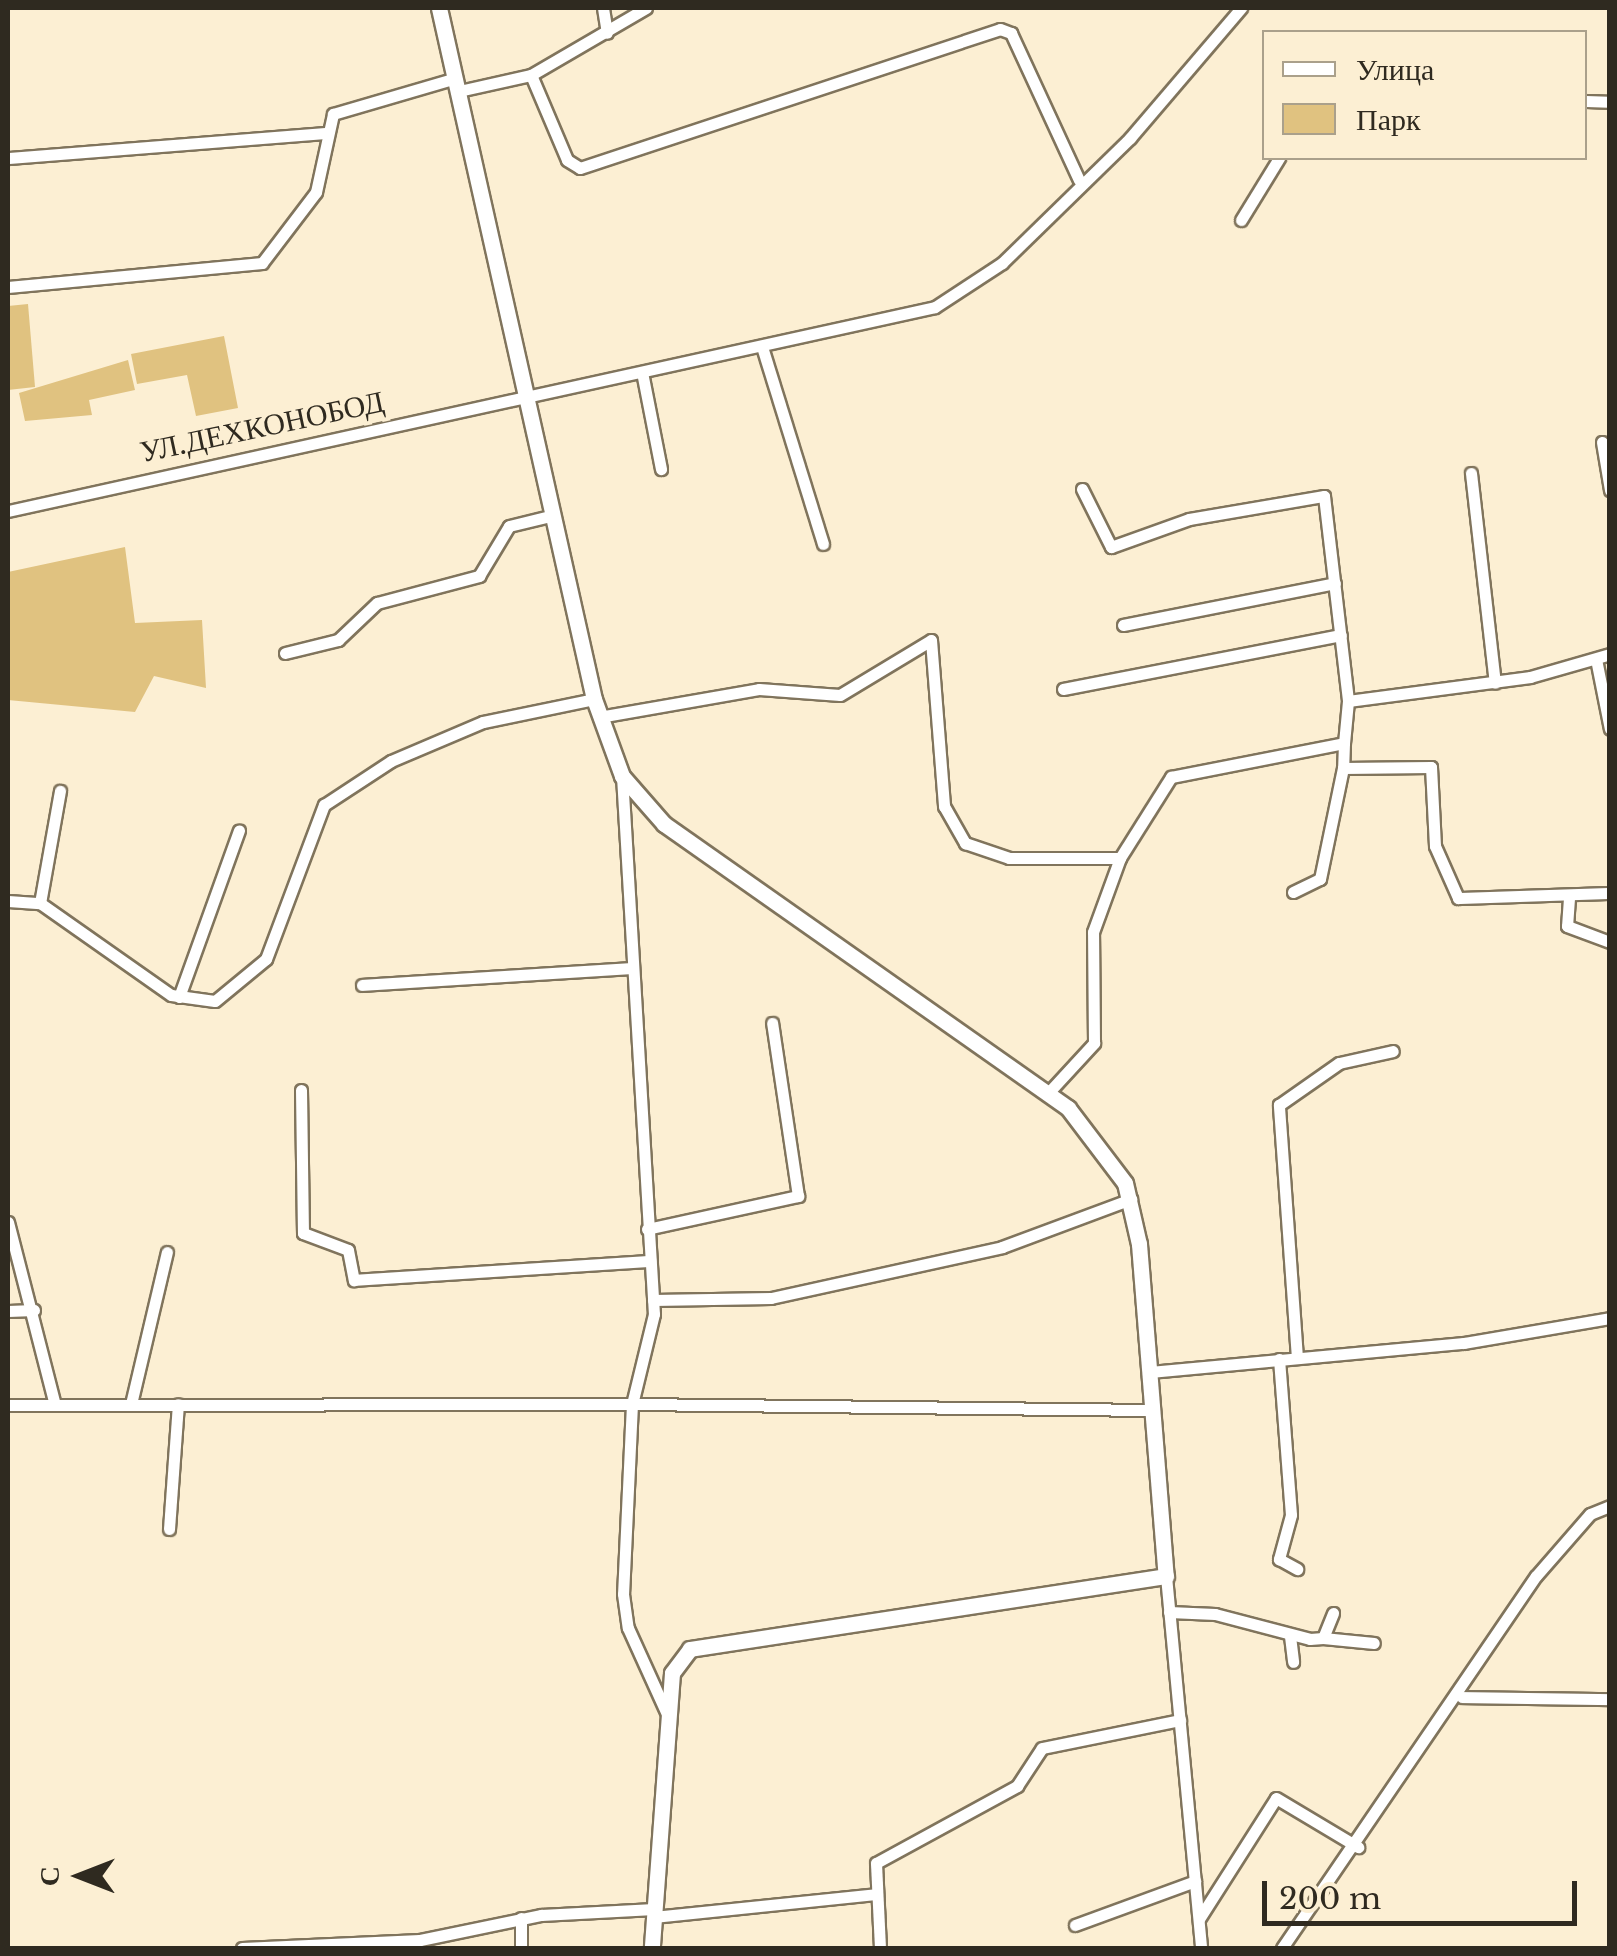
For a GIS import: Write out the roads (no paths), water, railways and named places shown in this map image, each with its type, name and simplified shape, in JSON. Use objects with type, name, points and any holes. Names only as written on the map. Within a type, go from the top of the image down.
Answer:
[{"type":"main road","points":[[439,8],[594,699],[622,776],[679,835],[1049,1092],[1110,1155],[1130,1199],[1150,1372],[1166,1576],[690,1650],[672,1673],[652,1948]]},
{"type":"street","points":[[602,8],[607,32]]},
{"type":"street","points":[[8,287],[262,263],[319,186],[326,133],[333,114],[457,85],[531,76],[646,8]]},
{"type":"street","name":"УЛ.ДЕХКОНОБОД","points":[[8,511],[528,394],[763,350],[955,298],[1169,99],[1241,8]]},
{"type":"street","points":[[531,76],[566,160],[580,168],[1000,28],[1011,33],[1078,180]]},
{"type":"street","points":[[8,158],[326,133]]},
{"type":"street","points":[[1241,220],[1278,160]]},
{"type":"street","points":[[763,350],[823,544]]},
{"type":"street","points":[[642,372],[662,469]]},
{"type":"street","points":[[1602,442],[1610,490]]},
{"type":"street","points":[[1471,473],[1495,682]]},
{"type":"street","points":[[1082,488],[1111,547],[1189,518],[1324,496],[1348,701],[1342,768],[1320,879],[1293,892]]},
{"type":"street","points":[[285,653],[338,640],[377,603],[480,576],[509,526],[554,515]]},
{"type":"street","points":[[1123,625],[1335,583]]},
{"type":"street","points":[[1062,689],[1341,635]]},
{"type":"street","points":[[599,717],[759,689],[840,695],[931,640],[944,806],[964,843],[1009,858],[1120,858]]},
{"type":"street","points":[[1348,701],[1495,682],[1603,657],[1610,729]]},
{"type":"street","points":[[8,901],[40,903],[179,997],[215,1002],[260,968],[324,805],[391,761],[483,722],[594,699]]},
{"type":"street","points":[[1049,1092],[1094,1043],[1093,932],[1120,858],[1166,779],[1344,742]]},
{"type":"street","points":[[1342,768],[1431,767],[1435,846],[1458,898],[1569,898],[1610,893]]},
{"type":"street","points":[[622,776],[630,968],[654,1300],[632,1404],[623,1594],[628,1628],[667,1714]]},
{"type":"street","points":[[40,903],[60,791]]},
{"type":"street","points":[[179,997],[239,830]]},
{"type":"street","points":[[1569,898],[1568,926],[1610,942]]},
{"type":"street","points":[[362,985],[630,968]]},
{"type":"street","points":[[646,1229],[798,1196],[772,1023]]},
{"type":"street","points":[[1298,1358],[1280,1105],[1339,1063],[1393,1050]]},
{"type":"street","points":[[302,1090],[303,1232],[348,1250],[354,1280],[650,1260]]},
{"type":"street","points":[[654,1300],[790,1294],[1015,1243],[1130,1199]]},
{"type":"street","points":[[8,1222],[56,1404]]},
{"type":"street","points":[[132,1404],[167,1252]]},
{"type":"street","points":[[8,1312],[34,1310]]},
{"type":"street","points":[[1150,1372],[1298,1358],[1610,1318]]},
{"type":"street","points":[[1280,1359],[1291,1515],[1279,1559],[1297,1569]]},
{"type":"street","points":[[169,1529],[178,1404]]},
{"type":"street","points":[[8,1405],[632,1404],[1150,1410]]},
{"type":"street","points":[[1282,1948],[1462,1697],[1536,1576],[1590,1514],[1610,1506]]},
{"type":"street","points":[[1166,1576],[1202,1948]]},
{"type":"street","points":[[1169,1612],[1215,1614],[1290,1636],[1374,1644]]},
{"type":"street","points":[[1323,1638],[1332,1614]]},
{"type":"street","points":[[1290,1636],[1293,1662]]},
{"type":"street","points":[[1462,1697],[1610,1700]]},
{"type":"street","points":[[880,1948],[876,1862],[1017,1786],[1037,1750],[1180,1720]]},
{"type":"street","points":[[1199,1920],[1276,1798],[1358,1847]]},
{"type":"street","points":[[1074,1925],[1195,1881]]},
{"type":"street","points":[[242,1948],[420,1944],[521,1918],[654,1913],[875,1894]]},
{"type":"street","points":[[520,1948],[521,1918]]}]
